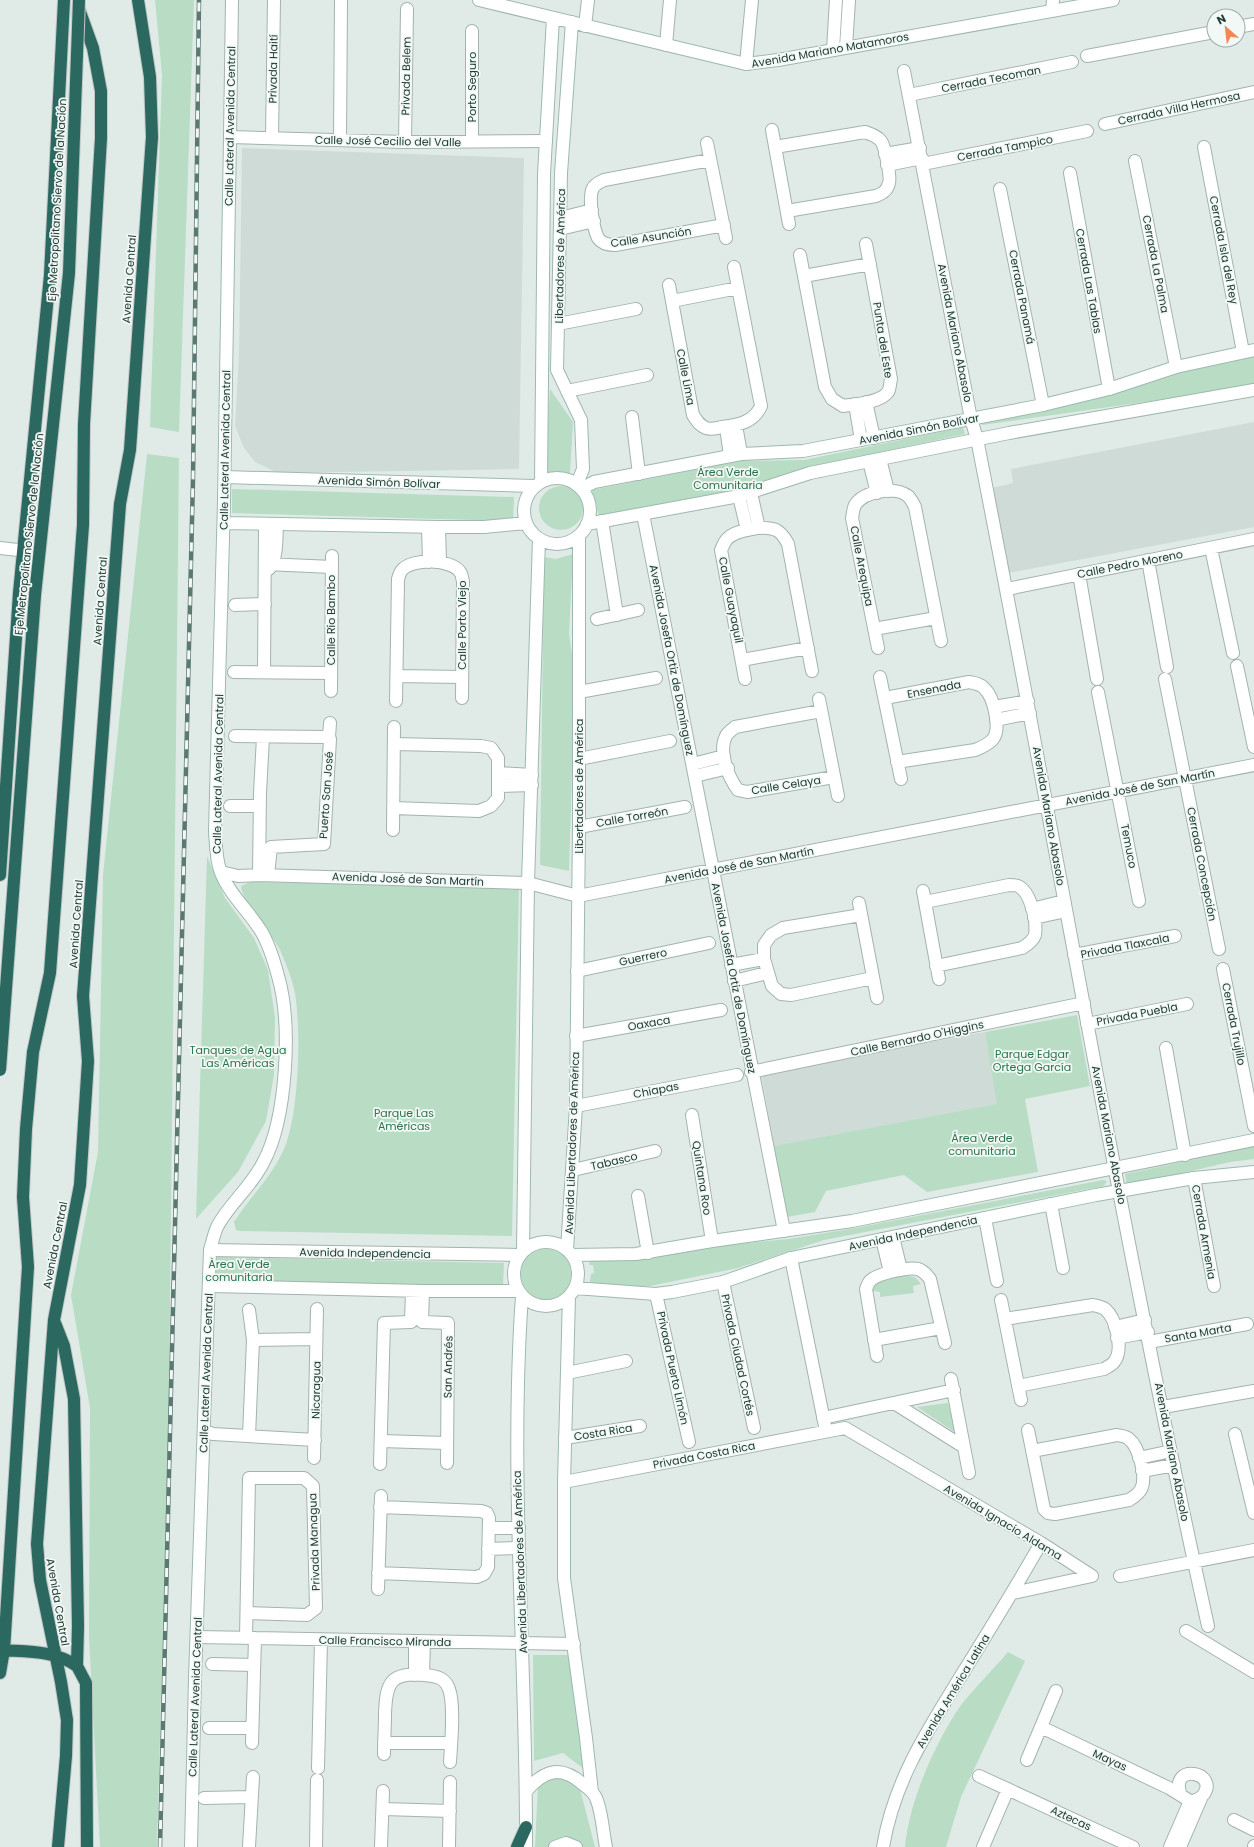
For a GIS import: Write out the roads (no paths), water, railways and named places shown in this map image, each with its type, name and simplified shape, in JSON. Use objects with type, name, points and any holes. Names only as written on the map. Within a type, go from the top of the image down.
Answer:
[{"type":"highway","name":"Eje Metropolitano Siervo de la Nación","points":[[0,875],[19,593],[50,276],[64,0]]},
{"type":"highway","name":"Eje Metropolitano Siervo de la Nación","points":[[0,1070],[35,595],[69,273],[78,0]]},
{"type":"highway","name":"Avenida Central","points":[[0,1673],[28,1267],[23,1197],[26,1129],[33,1052],[50,973],[83,525],[84,424],[101,138],[101,91],[93,48],[78,0]]},
{"type":"highway","name":"Avenida Central","points":[[58,1847],[66,1756],[66,1720],[61,1682],[54,1655],[40,1580],[37,1544],[54,1320],[80,1185],[88,1061],[83,996],[120,504],[130,450],[152,137],[150,77],[138,0]]},
{"type":"highway","points":[[54,1320],[64,1346],[71,1374],[74,1399],[77,1666],[86,1683],[87,1847]]},
{"type":"highway","points":[[2,1650],[64,1657],[77,1666]]},
{"type":"highway","points":[[517,1847],[526,1827]]},
{"type":"street","name":"Calle Lateral Avenida Central","points":[[191,1847],[196,1637],[210,1286],[210,1250],[221,1220],[250,1184],[263,1164],[271,1146],[278,1124],[284,1068],[285,1015],[281,986],[274,960],[262,932],[230,890],[216,858],[215,832],[225,477],[232,0]]},
{"type":"street","name":"Privada Haití","points":[[272,138],[274,0]]},
{"type":"street","points":[[340,0],[340,140]]},
{"type":"street","name":"Avenida Mariano Matamoros","points":[[479,0],[506,3],[553,18],[746,64],[833,50],[1053,6],[1113,0]]},
{"type":"street","points":[[585,26],[588,0]]},
{"type":"street","points":[[666,45],[670,0]]},
{"type":"street","points":[[746,64],[752,0]]},
{"type":"street","points":[[833,50],[836,0]]},
{"type":"street","points":[[846,47],[849,0]]},
{"type":"street","name":"Privada Belem","points":[[405,142],[407,9]]},
{"type":"street","name":"Libertadores de América","points":[[538,484],[544,174],[553,18]]},
{"type":"street","name":"Libertadores de América","points":[[572,22],[561,173],[557,370],[581,420],[583,469],[579,486]]},
{"type":"street","name":"Porto Seguro","points":[[472,31],[472,142]]},
{"type":"street","points":[[1087,56],[1206,34]]},
{"type":"street","name":"Cerrada Tecoman","points":[[909,95],[1072,62]]},
{"type":"street","name":"Avenida Mariano Abasolo","points":[[904,70],[922,157],[971,419],[977,439],[1007,589],[1119,1191],[1208,1626]]},
{"type":"street","name":"Cerrada Villa Hermosa","points":[[1105,124],[1254,92]]},
{"type":"street","points":[[772,130],[789,224]]},
{"type":"street","name":"Cerrada Tampico","points":[[886,159],[922,157],[1087,131]]},
{"type":"street","points":[[775,147],[865,132],[875,136],[882,142],[886,159],[890,182],[885,191],[876,196],[787,211]]},
{"type":"street","name":"Calle José Cecilio del Valle","points":[[230,137],[405,142],[546,141]]},
{"type":"street","points":[[707,143],[726,238]]},
{"type":"street","name":"Cerrada Isla del Rey","points":[[1204,147],[1249,351]]},
{"type":"street","name":"Calle Asunción","points":[[710,160],[604,180],[594,186],[590,196],[593,216],[599,238],[606,244],[615,245],[724,225]]},
{"type":"street","name":"Cerrada La Palma","points":[[1136,161],[1176,367]]},
{"type":"street","name":"Cerrada Las Tablas","points":[[1070,173],[1109,389]]},
{"type":"street","name":"Cerrada Panamá","points":[[1000,189],[1043,405]]},
{"type":"street","points":[[561,223],[593,216]]},
{"type":"street","name":"Punta del Este","points":[[800,255],[825,387],[832,399],[842,406],[860,403],[881,398],[888,391],[891,379],[866,244]]},
{"type":"street","points":[[804,276],[870,264]]},
{"type":"street","name":"Calle Lima","points":[[669,284],[693,415],[699,424],[708,429],[748,422],[757,414],[761,406],[734,267]]},
{"type":"street","points":[[672,301],[738,288]]},
{"type":"street","points":[[558,324],[636,309]]},
{"type":"street","name":"Avenida Simón Bolívar","points":[[579,486],[736,455],[803,451],[1043,405],[1109,389],[1176,367],[1249,351]]},
{"type":"street","points":[[567,391],[647,375]]},
{"type":"street","name":"Avenida Simón Bolívar","points":[[587,524],[739,496],[810,473],[977,439],[1254,390]]},
{"type":"street","points":[[860,403],[874,438]]},
{"type":"street","points":[[860,403],[861,440]]},
{"type":"street","points":[[632,417],[638,474]]},
{"type":"street","points":[[731,426],[736,455]]},
{"type":"street","points":[[874,460],[882,492],[904,494],[909,497],[915,507],[941,641]]},
{"type":"street","name":"Avenida Simón Bolívar","points":[[225,477],[538,484]]},
{"type":"street","points":[[559,478],[579,486],[590,505],[587,524],[579,536],[570,541],[559,544],[548,543],[539,539],[531,532],[526,523],[524,508],[527,496],[538,484],[559,478]]},
{"type":"street","name":"Calle Arequipa","points":[[878,648],[852,518],[855,506],[859,501],[882,492]]},
{"type":"street","points":[[752,493],[753,529]]},
{"type":"street","points":[[739,496],[753,529]]},
{"type":"street","name":"Avenida Josefa Ortiz de Domínguez","points":[[644,514],[714,870],[751,1072],[784,1231]]},
{"type":"street","points":[[602,521],[617,614]]},
{"type":"street","points":[[224,523],[484,527],[526,523]]},
{"type":"street","points":[[264,672],[265,604],[271,524]]},
{"type":"street","points":[[396,701],[398,579],[402,570],[413,564],[435,562],[434,527]]},
{"type":"street","points":[[753,529],[776,529],[782,534],[788,544],[812,671]]},
{"type":"street","name":"Calle Guayaquil","points":[[745,678],[721,550],[728,538],[753,529]]},
{"type":"street","name":"Libertadores de América","points":[[576,1036],[580,692],[579,536]]},
{"type":"street","points":[[539,539],[528,883],[527,1038],[522,1253],[513,1272],[520,1294],[534,1305],[556,1305],[572,1293]]},
{"type":"street","name":"Calle Pedro Moreno","points":[[1007,589],[1254,539]]},
{"type":"street","points":[[0,548],[18,550]]},
{"type":"street","points":[[1211,548],[1233,653]]},
{"type":"street","name":"Cerrada Concepción","points":[[1148,560],[1166,673],[1219,949]]},
{"type":"street","name":"Calle Río Bambo","points":[[268,567],[332,561],[331,691]]},
{"type":"street","name":"Calle Porto Viejo","points":[[435,562],[453,566],[460,572],[463,581],[462,698]]},
{"type":"street","points":[[1079,574],[1097,679]]},
{"type":"street","points":[[235,605],[265,604]]},
{"type":"street","points":[[597,619],[638,610]]},
{"type":"street","points":[[874,629],[936,618]]},
{"type":"street","points":[[742,660],[808,648]]},
{"type":"street","points":[[1237,666],[1254,747]]},
{"type":"street","name":"Calle Río Bambo","points":[[234,672],[331,673]]},
{"type":"street","name":"Calle Porto Viejo","points":[[396,676],[462,677]]},
{"type":"street","points":[[880,677],[901,779]]},
{"type":"street","points":[[580,692],[656,678]]},
{"type":"street","name":"Ensenada","points":[[885,698],[969,682],[979,684],[989,693],[995,714]]},
{"type":"street","name":"Temuco","points":[[1098,692],[1119,791],[1139,901]]},
{"type":"street","name":"Calle Celaya","points":[[819,699],[838,796]]},
{"type":"street","points":[[897,762],[975,750],[986,746],[994,737],[995,714],[1029,707]]},
{"type":"street","name":"Calle Celaya","points":[[821,711],[735,728],[727,734],[723,743],[724,756],[732,782],[738,790],[747,792],[834,777]]},
{"type":"street","name":"Puerto San José","points":[[264,875],[271,847],[324,844],[330,723]]},
{"type":"street","points":[[393,830],[394,727]]},
{"type":"street","name":"Puerto San José","points":[[235,736],[329,737]]},
{"type":"street","points":[[263,737],[260,806],[264,875]]},
{"type":"street","points":[[579,758],[670,741]]},
{"type":"street","points":[[393,808],[479,811],[491,806],[498,798],[498,758],[492,748],[481,746],[394,744]]},
{"type":"street","points":[[694,770],[724,756]]},
{"type":"street","name":"Avenida José de San Martín","points":[[221,872],[238,876],[264,875],[445,879],[528,883],[578,896],[1254,765]]},
{"type":"street","points":[[694,770],[728,768]]},
{"type":"street","points":[[498,773],[532,780]]},
{"type":"street","points":[[498,786],[532,780]]},
{"type":"street","points":[[230,806],[260,806]]},
{"type":"street","name":"Calle Torreón","points":[[579,827],[685,807]]},
{"type":"street","points":[[936,966],[1022,948],[1030,943],[1034,935],[1033,913],[1026,894],[1019,886],[1009,885],[924,897],[936,966],[939,979]]},
{"type":"street","points":[[859,903],[877,998]]},
{"type":"street","points":[[1033,913],[1065,906]]},
{"type":"street","points":[[861,915],[783,928],[771,935],[764,945],[764,959],[772,986],[781,994],[791,995],[873,978]]},
{"type":"street","name":"Privada Tlaxcala","points":[[1074,955],[1175,936]]},
{"type":"street","name":"Guerrero","points":[[577,971],[709,943]]},
{"type":"street","points":[[731,965],[764,959]]},
{"type":"street","name":"Cerrada Trujillo","points":[[1223,969],[1254,1126]]},
{"type":"street","points":[[734,981],[767,973]]},
{"type":"street","name":"Calle Bernardo O'Higgins","points":[[751,1072],[1084,1004]]},
{"type":"street","name":"Privada Puebla","points":[[1087,1024],[1187,1004]]},
{"type":"street","name":"Oaxaca","points":[[576,1036],[721,1010]]},
{"type":"street","name":"Avenida Libertadores de América","points":[[570,1253],[576,1106],[576,1036]]},
{"type":"street","points":[[1166,1048],[1184,1155]]},
{"type":"street","name":"Chiapas","points":[[576,1106],[737,1075]]},
{"type":"street","name":"Quintana Roo","points":[[692,1115],[712,1240]]},
{"type":"street","points":[[522,1253],[537,1243],[545,1242],[553,1243],[570,1253],[648,1253],[712,1240],[784,1231],[852,1220],[1254,1140]]},
{"type":"street","name":"Tabasco","points":[[573,1170],[655,1151]]},
{"type":"street","name":"Avenida Independencia","points":[[572,1293],[656,1294],[723,1282],[790,1258],[1051,1204],[1194,1178],[1254,1172]]},
{"type":"street","name":"Cerrada Armenia","points":[[1194,1178],[1214,1286]]},
{"type":"street","points":[[638,1196],[648,1253]]},
{"type":"street","points":[[1051,1204],[1063,1268]]},
{"type":"street","points":[[985,1218],[997,1281]]},
{"type":"street","points":[[888,1238],[896,1271]]},
{"type":"street","name":"Avenida Independencia","points":[[210,1250],[522,1253]]},
{"type":"street","points":[[570,1253],[577,1266],[578,1277],[572,1293],[567,1373],[564,1482],[564,1578],[574,1644],[592,1792]]},
{"type":"street","points":[[790,1258],[826,1431]]},
{"type":"street","points":[[878,1356],[866,1290],[869,1281],[896,1271],[918,1269],[926,1273],[930,1279],[945,1343]]},
{"type":"street","name":"Privada Ciudad Cortés","points":[[723,1282],[754,1428]]},
{"type":"street","points":[[210,1286],[520,1294]]},
{"type":"street","points":[[380,1464],[384,1322],[411,1322],[417,1291]]},
{"type":"street","name":"San Andrés","points":[[417,1291],[422,1322],[448,1323],[447,1463]]},
{"type":"street","name":"Avenida Libertadores de América","points":[[520,1294],[516,1469],[523,1643],[526,1827]]},
{"type":"street","name":"Privada Puerto Limón","points":[[656,1294],[689,1442]]},
{"type":"street","points":[[1001,1300],[1021,1400]]},
{"type":"street","points":[[1005,1319],[1094,1305],[1104,1308],[1111,1316],[1116,1332],[1119,1351],[1115,1362],[1104,1369],[1018,1386]]},
{"type":"street","name":"Nicaragua","points":[[314,1458],[317,1309]]},
{"type":"street","points":[[249,1310],[253,1340],[249,1436]]},
{"type":"street","points":[[1116,1332],[1145,1320]]},
{"type":"street","name":"Santa Marta","points":[[1116,1332],[1148,1337],[1247,1324]]},
{"type":"street","points":[[874,1340],[941,1328]]},
{"type":"street","points":[[253,1340],[316,1339]]},
{"type":"street","points":[[567,1373],[626,1361]]},
{"type":"street","points":[[823,1418],[894,1403],[952,1385],[969,1473]]},
{"type":"street","points":[[1162,1407],[1254,1391]]},
{"type":"street","points":[[894,1403],[964,1447]]},
{"type":"street","name":"Costa Rica","points":[[565,1438],[640,1426]]},
{"type":"street","name":"Privada Costa Rica","points":[[564,1482],[845,1428]]},
{"type":"street","name":"Avenida Ignacio Aldama","points":[[845,1428],[1042,1543],[1092,1576],[1013,1593]]},
{"type":"street","points":[[1028,1430],[1032,1451],[1044,1509],[1048,1513],[1055,1514],[1129,1500],[1137,1495],[1142,1487],[1142,1471],[1139,1458],[1135,1445],[1128,1438],[1117,1435],[1032,1451]]},
{"type":"street","points":[[204,1431],[213,1434],[315,1440]]},
{"type":"street","points":[[1236,1434],[1254,1513]]},
{"type":"street","points":[[381,1441],[446,1443]]},
{"type":"street","points":[[1139,1458],[1171,1451]]},
{"type":"street","points":[[1142,1471],[1174,1465]]},
{"type":"street","name":"Privada Managua","points":[[247,1613],[307,1615],[316,1608],[313,1486],[304,1478],[249,1478],[247,1613],[254,1665],[252,1743]]},
{"type":"street","points":[[378,1573],[477,1577],[484,1574],[488,1567],[489,1518],[487,1513],[481,1511],[380,1501],[378,1573],[378,1589]]},
{"type":"street","points":[[489,1528],[518,1528]]},
{"type":"street","name":"Avenida América Latina","points":[[883,1847],[887,1825],[903,1776],[935,1718],[1013,1593],[1042,1543]]},
{"type":"street","points":[[488,1549],[519,1548]]},
{"type":"street","points":[[1120,1576],[1254,1550]]},
{"type":"street","points":[[1186,1631],[1254,1672]]},
{"type":"street","name":"Calle Francisco Miranda","points":[[196,1637],[574,1644]]},
{"type":"street","points":[[316,1847],[321,1640]]},
{"type":"street","points":[[419,1675],[420,1641]]},
{"type":"street","points":[[212,1664],[254,1665]]},
{"type":"street","points":[[450,1762],[451,1743],[452,1695],[449,1687],[439,1677],[419,1675],[398,1678],[388,1687],[386,1693],[384,1748],[451,1743]]},
{"type":"street","points":[[1027,1760],[1056,1691]]},
{"type":"street","name":"Mayas","points":[[1041,1727],[1180,1793]]},
{"type":"street","points":[[209,1728],[252,1728]]},
{"type":"street","points":[[526,1791],[540,1777],[549,1772],[560,1771],[570,1774],[592,1792],[596,1798],[606,1847]]},
{"type":"street","points":[[1180,1847],[1202,1796],[1205,1793],[1206,1784],[1201,1776],[1192,1773],[1188,1774],[1181,1780],[1178,1788],[1180,1793],[1190,1801]]},
{"type":"street","name":"Aztecas","points":[[979,1776],[1132,1847]]},
{"type":"street","points":[[249,1847],[253,1777]]},
{"type":"street","points":[[449,1847],[450,1782]]},
{"type":"street","points":[[983,1847],[1008,1789]]},
{"type":"street","points":[[381,1847],[383,1791]]},
{"type":"street","points":[[1190,1801],[1198,1799],[1202,1796]]},
{"type":"street","points":[[204,1798],[251,1797]]},
{"type":"street","points":[[1170,1847],[1190,1801]]},
{"type":"street","points":[[382,1809],[450,1811]]},
{"type":"street","points":[[1234,1820],[1254,1830]]},
{"type":"street","points":[[526,1827],[526,1847]]},
{"type":"street","points":[[555,1847],[566,1843],[576,1847]]},
{"type":"railway","points":[[160,1847],[193,479],[199,0]]},
{"type":"park label","name":"Área Verde Comunitaria","points":[[728,478]]},
{"type":"park label","name":"Tanques de Agua Las Américas","points":[[238,1056]]},
{"type":"park label","name":"Parque Edgar Ortega García","points":[[1032,1060]]},
{"type":"park label","name":"Parque Las Américas","points":[[404,1119]]},
{"type":"park label","name":"Área Verde comunitaria","points":[[982,1144]]},
{"type":"park label","name":"Àrea Verde comunitaria","points":[[239,1270]]}]
